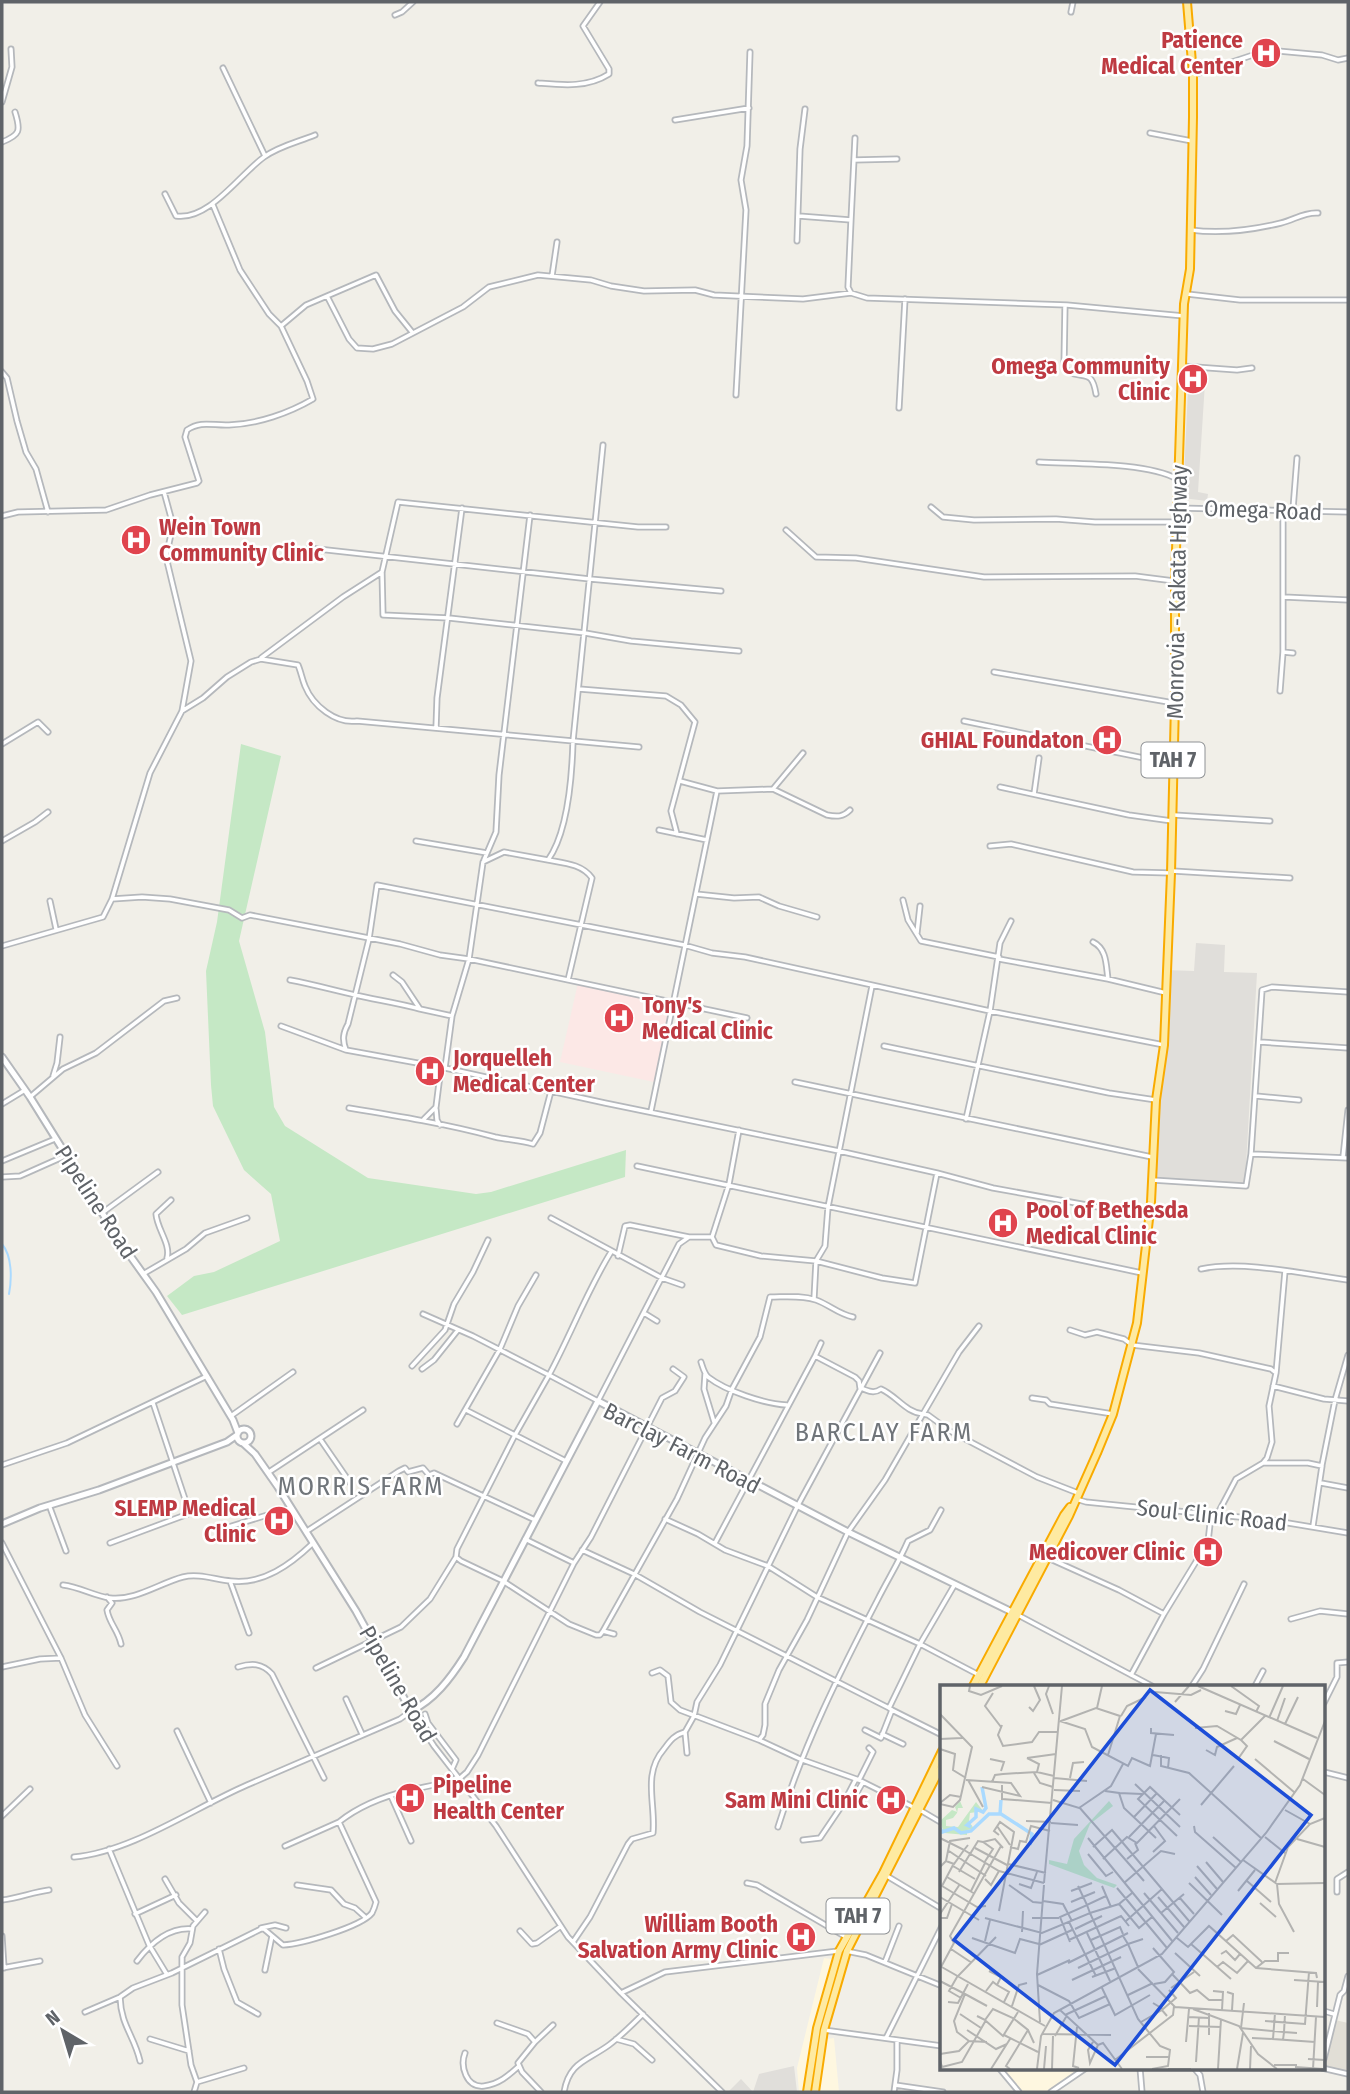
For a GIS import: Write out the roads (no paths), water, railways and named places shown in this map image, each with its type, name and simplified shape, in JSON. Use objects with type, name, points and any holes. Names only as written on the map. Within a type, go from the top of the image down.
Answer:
[{"type":"highway","name":"Monrovia - Kakata Highway","points":[[974,1685],[1069,1516],[1113,1414],[1137,1323],[1152,1181],[1156,1100],[1164,1045],[1171,873],[1175,581],[1184,294],[1190,269],[1191,230],[1193,75],[1187,2]]},
{"type":"highway","name":"Monrovia - Kakata Highway","points":[[980,1685],[1064,1515],[1072,1506]]},
{"type":"highway","name":"TAH 7","points":[[807,2092],[817,2028],[843,1951],[887,1876],[940,1756]]},
{"type":"highway","name":"TAH 7","points":[[815,2092],[824,2030],[846,1937],[940,1769]]},
{"type":"street","points":[[395,15],[413,2]]},
{"type":"street","points":[[538,83],[571,86],[593,82],[609,74],[609,69],[583,26],[600,2]]},
{"type":"street","points":[[1071,12],[1073,2]]},
{"type":"street","points":[[2,102],[12,67],[11,49]]},
{"type":"street","points":[[1193,75],[1268,50],[1322,55],[1338,60],[1348,58]]},
{"type":"street","points":[[736,395],[746,210],[741,180],[747,146],[750,52]]},
{"type":"street","points":[[223,68],[265,156]]},
{"type":"street","points":[[675,120],[749,108]]},
{"type":"street","points":[[797,241],[800,149],[805,109]]},
{"type":"street","points":[[2,142],[17,133],[15,112]]},
{"type":"street","points":[[1150,134],[1192,141]]},
{"type":"street","points":[[165,194],[176,216],[182,217],[213,205],[265,156],[315,135]]},
{"type":"street","points":[[851,293],[848,287],[855,138]]},
{"type":"street","points":[[854,160],[897,159]]},
{"type":"street","points":[[2,516],[18,512],[106,510],[197,483],[199,481],[185,437],[187,430],[193,426],[227,426],[267,419],[313,399],[281,326],[269,314],[240,270],[213,205]]},
{"type":"street","points":[[1191,230],[1258,228],[1293,220],[1307,213],[1318,213]]},
{"type":"street","points":[[799,216],[851,220]]},
{"type":"street","points":[[552,276],[557,242]]},
{"type":"street","points":[[281,326],[306,305],[376,275],[395,311],[412,332]]},
{"type":"street","points":[[327,296],[357,348],[373,349],[391,344],[463,307],[489,287],[538,275],[591,280],[611,286],[644,290],[695,290],[741,297],[803,299],[851,293],[867,298],[1065,305],[1184,316]]},
{"type":"street","points":[[1184,294],[1240,300],[1348,300]]},
{"type":"street","points":[[899,408],[905,299]]},
{"type":"street","points":[[1065,305],[1064,365],[1068,372],[1092,379],[1096,394]]},
{"type":"street","points":[[1182,366],[1237,370],[1252,368]]},
{"type":"street","points":[[2,372],[7,378],[26,452],[36,470],[48,512]]},
{"type":"street","points":[[548,860],[556,849],[572,781],[573,741],[603,445]]},
{"type":"street","points":[[1293,509],[1297,458]]},
{"type":"street","points":[[1039,462],[1142,469],[1167,473],[1179,480]]},
{"type":"street","points":[[2,946],[103,917],[112,899],[150,773],[182,711],[191,662],[166,557],[173,525],[164,492]]},
{"type":"street","points":[[666,527],[398,502],[382,572],[383,615],[449,618],[585,633],[631,641],[738,651]]},
{"type":"street","points":[[931,507],[943,517],[974,520],[1177,522]]},
{"type":"street","points":[[436,729],[437,698],[462,508]]},
{"type":"street","name":"Omega Road","points":[[1178,508],[1348,512]]},
{"type":"street","points":[[1280,691],[1283,652],[1283,510]]},
{"type":"street","points":[[440,1125],[435,1114],[452,1016],[469,959],[483,862],[496,832],[504,735],[530,514]]},
{"type":"street","points":[[786,530],[816,557],[856,558],[984,577],[1135,576],[1175,581]]},
{"type":"street","points":[[309,548],[721,591]]},
{"type":"street","points":[[182,711],[203,698],[236,670],[261,659],[343,597],[382,572]]},
{"type":"street","points":[[1283,597],[1348,600]]},
{"type":"street","points":[[1283,652],[1293,653]]},
{"type":"street","points":[[261,659],[298,665],[308,692],[335,719],[347,723],[639,747]]},
{"type":"street","points":[[994,672],[1175,703]]},
{"type":"street","points":[[579,689],[666,696],[681,705],[695,722],[671,811],[677,834]]},
{"type":"street","points":[[964,721],[1173,764]]},
{"type":"street","points":[[2,744],[38,722],[48,732]]},
{"type":"street","points":[[773,789],[803,753]]},
{"type":"street","points":[[1034,794],[1039,758]]},
{"type":"street","points":[[680,780],[717,791],[773,789],[835,817],[850,810]]},
{"type":"street","points":[[1000,788],[1129,815],[1270,821]]},
{"type":"street","points":[[651,1111],[717,791]]},
{"type":"street","points":[[2,841],[48,812]]},
{"type":"street","points":[[659,830],[706,840]]},
{"type":"street","points":[[416,841],[487,853]]},
{"type":"street","points":[[990,846],[1011,844],[1133,872],[1173,871],[1290,878]]},
{"type":"street","points":[[483,862],[504,852],[577,866],[590,874],[591,890],[568,980]]},
{"type":"street","points":[[346,1050],[343,1043],[344,1031],[369,939],[377,885],[684,945],[990,1011],[1164,1045]]},
{"type":"street","points":[[695,894],[734,898],[759,897],[817,917]]},
{"type":"street","points":[[112,899],[170,899],[229,911],[242,918],[250,915],[747,1018]]},
{"type":"street","points":[[903,900],[908,920],[921,941],[929,944],[952,945],[999,958],[1166,993]]},
{"type":"street","points":[[50,901],[56,929]]},
{"type":"street","points":[[917,933],[920,906]]},
{"type":"street","points":[[966,1119],[990,1011],[1000,943],[1011,921]]},
{"type":"street","points":[[1093,942],[1099,945],[1105,956],[1108,979]]},
{"type":"street","points":[[393,975],[402,982],[420,1009]]},
{"type":"street","points":[[290,980],[452,1016]]},
{"type":"street","points":[[814,1299],[817,1261],[825,1247],[828,1207],[872,986]]},
{"type":"street","points":[[1152,1181],[1246,1186],[1256,1096],[1261,995],[1266,988],[1348,992]]},
{"type":"street","points":[[30,1097],[63,1069],[96,1052],[164,1001],[177,998]]},
{"type":"street","points":[[281,1026],[346,1050],[443,1067],[839,1151],[993,1188],[1148,1216]]},
{"type":"street","points":[[52,1077],[57,1063],[60,1037]]},
{"type":"street","points":[[1260,1042],[1348,1048]]},
{"type":"street","points":[[884,1046],[1109,1093],[1156,1100]]},
{"type":"street","name":"Pipeline Road","points":[[2,1057],[207,1376],[232,1418],[237,1434]]},
{"type":"street","points":[[795,1082],[1152,1157]]},
{"type":"street","points":[[2,1104],[25,1090]]},
{"type":"street","points":[[349,1108],[423,1120],[500,1138],[516,1138],[533,1144],[540,1133],[551,1091]]},
{"type":"street","points":[[1256,1096],[1299,1100]]},
{"type":"street","points":[[423,1120],[436,1107]]},
{"type":"street","points":[[1251,1154],[1346,1157],[1348,1110]]},
{"type":"street","points":[[739,1130],[729,1184],[712,1237],[716,1245],[761,1256],[817,1261],[882,1278],[915,1283],[937,1173]]},
{"type":"street","points":[[2,1161],[55,1139]]},
{"type":"street","points":[[2,1177],[20,1176],[65,1156]]},
{"type":"street","points":[[637,1166],[1143,1273]]},
{"type":"street","points":[[102,1213],[158,1172]]},
{"type":"street","points":[[166,1259],[169,1249],[158,1228],[156,1214],[171,1200]]},
{"type":"street","points":[[143,1274],[186,1249],[205,1233],[247,1218]]},
{"type":"street","points":[[551,1218],[618,1256],[682,1285]]},
{"type":"street","points":[[618,1256],[625,1226],[629,1225],[689,1237],[712,1237]]},
{"type":"street","points":[[423,1314],[500,1349],[598,1401],[679,1244],[689,1237]]},
{"type":"street","points":[[412,1366],[438,1340],[488,1240]]},
{"type":"street","points":[[316,1668],[401,1627],[430,1600],[456,1557],[457,1549],[515,1434],[576,1325],[594,1280],[611,1252]]},
{"type":"street","points":[[1201,1269],[1231,1265],[1348,1280]]},
{"type":"street","points":[[1263,1463],[1272,1443],[1269,1406],[1276,1373],[1285,1271]]},
{"type":"street","points":[[457,1424],[500,1349],[518,1306],[536,1275]]},
{"type":"street","points":[[456,1557],[461,1562],[503,1581],[569,1624],[596,1636],[600,1635],[726,1406],[732,1389],[760,1337],[770,1297],[788,1295],[814,1299],[841,1315],[853,1317]]},
{"type":"street","points":[[644,1313],[657,1321]]},
{"type":"street","points":[[759,1740],[763,1735],[767,1697],[848,1532],[885,1480],[959,1352],[979,1326]]},
{"type":"street","points":[[422,1369],[434,1360],[458,1330]]},
{"type":"street","points":[[1070,1330],[1085,1335],[1097,1332],[1124,1339],[1132,1345],[1199,1353],[1271,1369],[1276,1373]]},
{"type":"street","points":[[715,1543],[821,1343]]},
{"type":"street","points":[[687,1752],[685,1732],[694,1716],[697,1702],[720,1665],[799,1505],[880,1353]]},
{"type":"street","points":[[1313,1527],[1335,1400],[1348,1355]]},
{"type":"street","points":[[815,1356],[855,1377],[861,1389]]},
{"type":"street","points":[[701,1362],[705,1374],[704,1389],[714,1424]]},
{"type":"street","points":[[285,1846],[339,1822],[359,1807],[458,1778],[467,1772],[662,1398],[675,1391],[684,1377],[673,1369]]},
{"type":"street","points":[[232,1418],[293,1372]]},
{"type":"street","points":[[705,1374],[732,1389],[773,1404],[787,1405]]},
{"type":"street","points":[[2,1465],[67,1443],[207,1376]]},
{"type":"street","points":[[1273,1386],[1348,1401]]},
{"type":"street","name":"Soul Clinic Road","points":[[861,1389],[877,1392],[881,1389],[909,1410],[928,1415],[950,1431],[1086,1502],[1270,1520],[1348,1533]]},
{"type":"street","points":[[1032,1398],[1046,1400],[1050,1404],[1113,1414]]},
{"type":"street","name":"Barclay Farm Road","points":[[411,1711],[426,1702],[454,1673],[598,1401],[848,1532],[1015,1613]]},
{"type":"street","points":[[110,1544],[187,1514],[188,1508],[153,1403]]},
{"type":"street","points":[[268,1473],[363,1410]]},
{"type":"street","points":[[466,1410],[566,1461]]},
{"type":"street","name":"Pipeline Road","points":[[232,1418],[244,1429]]},
{"type":"street","points":[[2,1524],[226,1442],[244,1429],[250,1432],[251,1438],[242,1443],[226,1442]]},
{"type":"street","points":[[237,1434],[238,1441],[242,1443]]},
{"type":"street","name":"Pipeline Road","points":[[251,1438],[255,1454]]},
{"type":"street","points":[[320,1439],[351,1484]]},
{"type":"street","name":"Pipeline Road","points":[[242,1443],[255,1454],[268,1473],[356,1611],[417,1724],[496,1826],[561,1926],[621,1993],[722,2092]]},
{"type":"street","points":[[1130,1675],[1208,1542],[1214,1515],[1236,1479],[1263,1463],[1308,1463],[1322,1466]]},
{"type":"street","points":[[306,1532],[405,1468],[408,1472],[423,1468],[429,1475],[434,1473],[535,1520]]},
{"type":"street","points":[[1321,1483],[1348,1488]]},
{"type":"street","points":[[48,1505],[66,1551]]},
{"type":"street","points":[[222,1530],[290,1508]]},
{"type":"street","points":[[778,1827],[800,1759],[835,1682],[908,1541],[930,1530],[941,1510]]},
{"type":"street","points":[[664,1520],[667,1519],[725,1550],[768,1566],[817,1597],[920,1644],[979,1675]]},
{"type":"street","points":[[525,1539],[574,1563]]},
{"type":"street","points":[[2,1543],[61,1658],[85,1715],[117,1766]]},
{"type":"street","points":[[64,1585],[107,1597],[124,1597],[195,1575],[230,1581],[253,1579],[275,1573],[287,1566],[313,1544]]},
{"type":"street","points":[[582,1550],[634,1574],[835,1682],[940,1734]]},
{"type":"street","points":[[1046,1557],[1164,1614]]},
{"type":"street","points":[[230,1581],[249,1633]]},
{"type":"street","points":[[865,1730],[881,1738],[920,1644],[955,1584]]},
{"type":"street","points":[[1193,1685],[1244,1584]]},
{"type":"street","points":[[107,1597],[111,1603],[107,1610],[108,1616],[119,1633],[121,1644]]},
{"type":"street","points":[[1291,1619],[1320,1611],[1348,1614]]},
{"type":"street","points":[[1015,1613],[1150,1685]]},
{"type":"street","points":[[603,1631],[614,1634]]},
{"type":"street","points":[[2,1667],[40,1659],[61,1658]]},
{"type":"street","points":[[1326,1699],[1337,1677],[1337,1663],[1348,1662]]},
{"type":"street","points":[[238,1667],[256,1664],[272,1674],[324,1778]]},
{"type":"street","points":[[1256,1685],[1263,1671]]},
{"type":"street","points":[[652,1673],[665,1672],[668,1676],[672,1706],[800,1759],[859,1780],[940,1822]]},
{"type":"street","points":[[346,1699],[362,1734]]},
{"type":"street","points":[[74,1857],[109,1849],[156,1831],[180,1816],[400,1719],[411,1711]]},
{"type":"street","points":[[425,1714],[428,1723],[456,1760],[452,1769]]},
{"type":"street","points":[[177,1731],[211,1803]]},
{"type":"street","points":[[573,1942],[590,1917],[628,1844],[632,1839],[653,1833],[653,1766],[674,1736],[685,1732]]},
{"type":"street","points":[[883,1734],[903,1744]]},
{"type":"street","points":[[803,1840],[820,1838],[843,1804],[856,1794],[859,1780],[873,1752],[869,1748]]},
{"type":"street","points":[[1326,1772],[1348,1778]]},
{"type":"street","points":[[2,1816],[30,1789]]},
{"type":"street","points":[[788,1793],[799,1797]]},
{"type":"street","points":[[391,1796],[411,1841]]},
{"type":"street","points":[[261,1929],[283,1945],[296,1944],[341,1930],[374,1910],[376,1902],[339,1822]]},
{"type":"street","points":[[109,1849],[149,1945],[166,1973]]},
{"type":"street","points":[[1337,1892],[1337,1879],[1348,1871]]},
{"type":"street","points":[[887,1876],[940,1908]]},
{"type":"street","points":[[165,1879],[180,1903],[197,1921]]},
{"type":"street","points":[[747,1882],[757,1885],[846,1937]]},
{"type":"street","points":[[297,1885],[331,1890],[365,1917]]},
{"type":"street","points":[[2,1900],[49,1890]]},
{"type":"street","points":[[135,1914],[176,1895]]},
{"type":"street","points":[[194,2092],[197,2082],[182,2005],[182,1957],[190,1942],[192,1929],[205,1912]]},
{"type":"street","points":[[85,2012],[166,1973],[173,1973],[261,1929],[275,1925],[286,1928]]},
{"type":"street","points":[[520,1931],[532,1944],[561,1926]]},
{"type":"street","points":[[885,1962],[899,1926]]},
{"type":"street","points":[[137,1961],[149,1945],[183,1928],[192,1929]]},
{"type":"street","points":[[886,2038],[940,1930]]},
{"type":"street","points":[[2,1936],[3,1968],[40,1961]]},
{"type":"street","points":[[265,1970],[272,1936]]},
{"type":"street","points":[[219,1949],[237,2002],[258,2014]]},
{"type":"street","points":[[621,1993],[665,1972],[843,1951],[885,1962],[940,1985]]},
{"type":"street","points":[[1326,2050],[1334,2014],[1348,1976]]},
{"type":"street","points":[[120,1997],[119,2011],[137,2047],[140,2062]]},
{"type":"street","points":[[1326,2012],[1334,2014]]},
{"type":"street","points":[[564,2092],[569,2074],[616,2039],[643,2014]]},
{"type":"street","points":[[497,2024],[528,2034],[535,2042]]},
{"type":"street","points":[[465,2053],[464,2073],[478,2086],[503,2081],[519,2066],[522,2056],[553,2025]]},
{"type":"street","points":[[824,2030],[940,2046]]},
{"type":"street","points":[[150,2039],[189,2051]]},
{"type":"street","points":[[616,2039],[634,2044],[652,2060]]},
{"type":"street","points":[[894,2092],[897,2039]]},
{"type":"street","points":[[519,2066],[541,2092]]},
{"type":"street","points":[[197,2082],[244,2068]]},
{"type":"street","points":[[1326,2069],[1348,2074]]},
{"type":"street","points":[[1001,2070],[1019,2092]]},
{"type":"street","points":[[1051,2092],[1083,2070]]},
{"type":"street","points":[[1140,2070],[1142,2092]]},
{"type":"street","points":[[1196,2070],[1200,2075],[1203,2092]]},
{"type":"street","points":[[895,2085],[943,2092]]},
{"type":"waterway","points":[[2,1244],[8,1255],[10,1268],[9,1294]]},
{"type":"place","name":"Patience Medical Center","points":[[1266,53]]},
{"type":"place","name":"Omega Community Clinic","points":[[1193,379]]},
{"type":"place","name":"Wein Town Community Clinic","points":[[136,540]]},
{"type":"place","name":"GHIAL Foundaton","points":[[1107,740]]},
{"type":"place","name":"Tony's Medical Clinic","points":[[619,1018]]},
{"type":"place","name":"Jorquelleh Medical Center","points":[[430,1071]]},
{"type":"place","name":"Pool of Bethesda Medical Clinic","points":[[1003,1223]]},
{"type":"place","name":"SLEMP Medical Clinic","points":[[279,1521]]},
{"type":"place","name":"Medicover Clinic","points":[[1208,1552]]},
{"type":"place","name":"Pipeline Health Center","points":[[410,1798]]},
{"type":"place","name":"Sam Mini Clinic","points":[[891,1800]]},
{"type":"place","name":"William Booth Salvation Army Clinic","points":[[801,1937]]},
{"type":"district","name":"BARCLAY FARM","points":[[884,1432]]},
{"type":"district","name":"MORRIS FARM","points":[[361,1486]]}]
